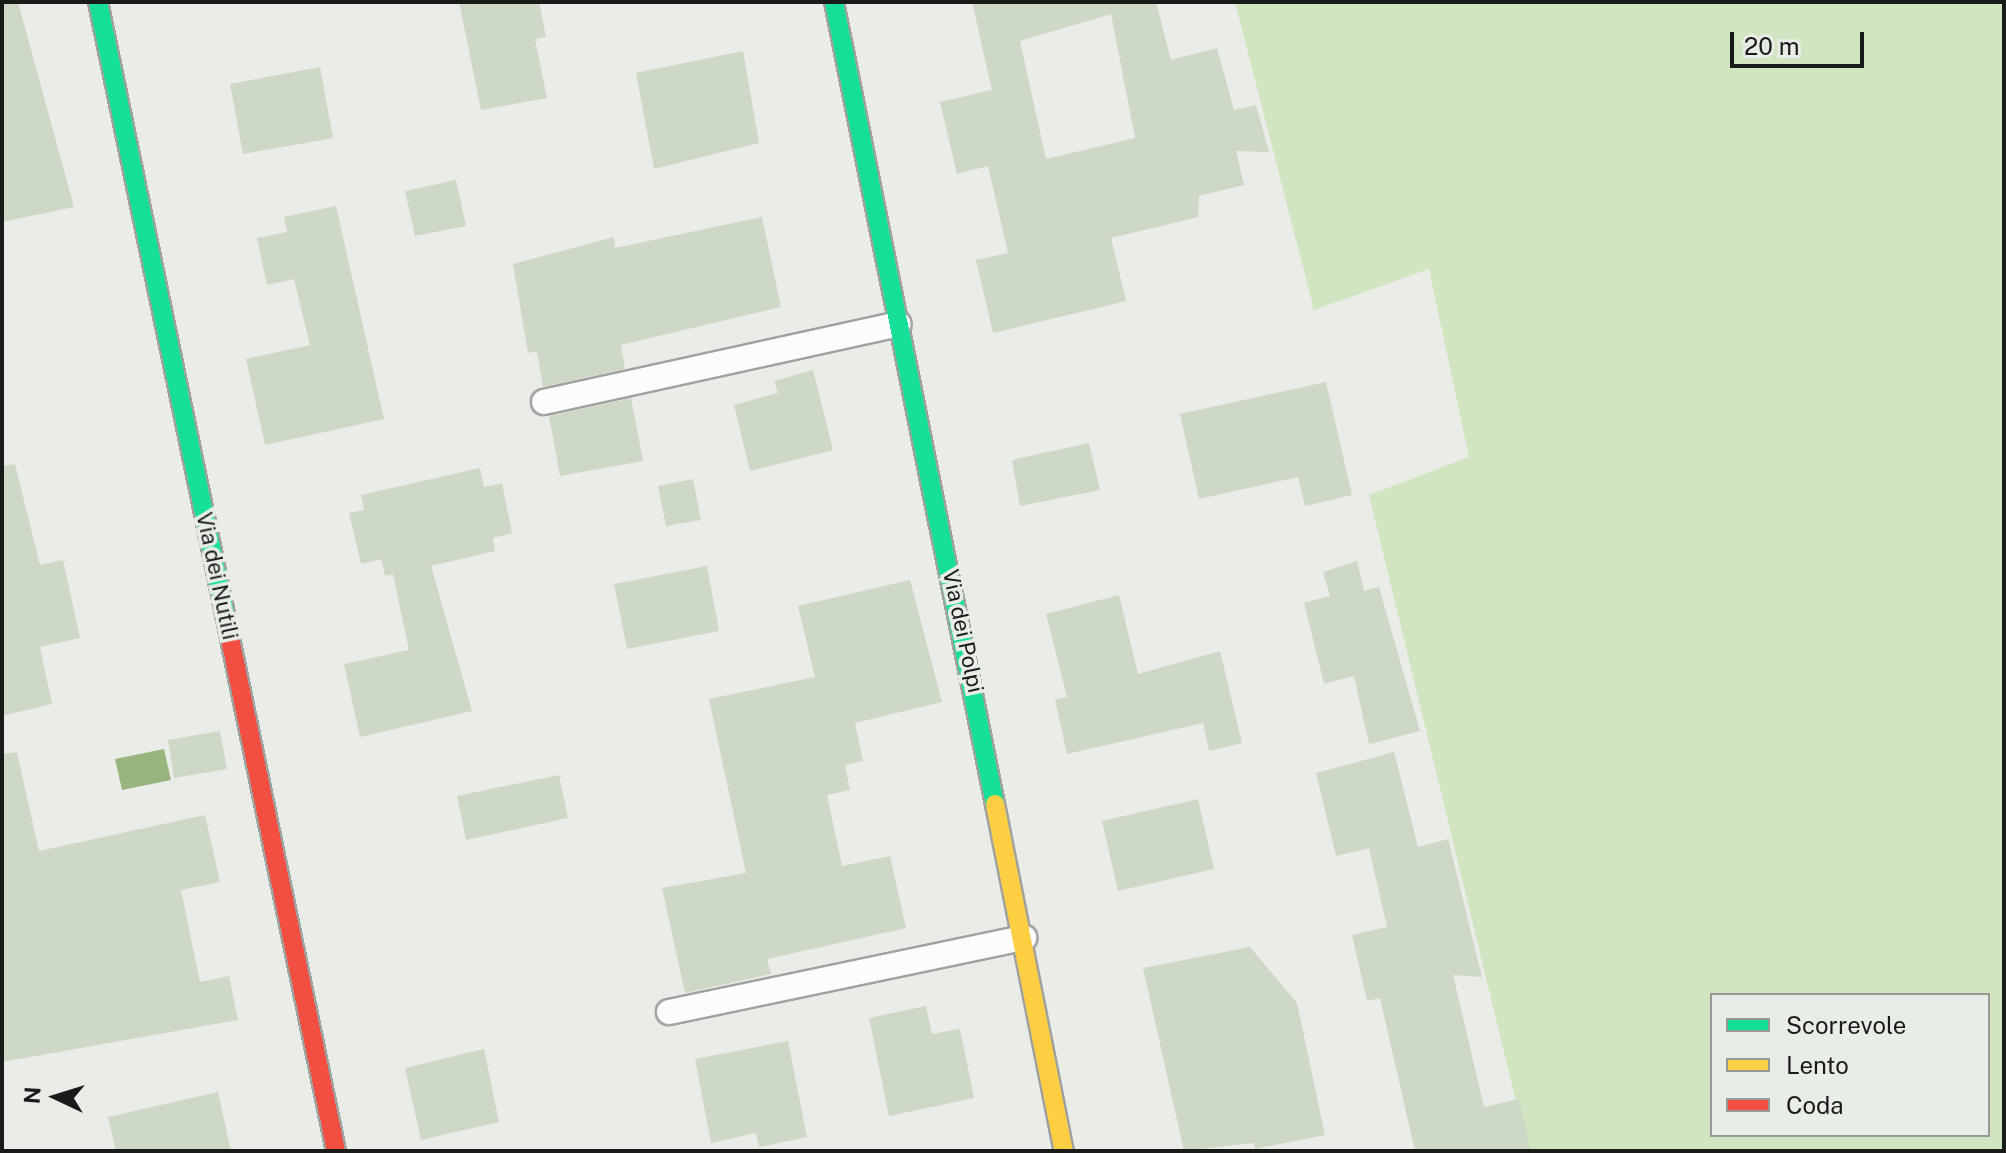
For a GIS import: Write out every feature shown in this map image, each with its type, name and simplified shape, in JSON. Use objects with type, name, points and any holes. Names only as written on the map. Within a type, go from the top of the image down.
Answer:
[{"type":"street","name":"Via dei Nutili","points":[[98,2],[336,1151]]},
{"type":"street","name":"Via dei Polpi","points":[[834,2],[1024,938],[1064,1151]]},
{"type":"lane","points":[[544,402],[899,324]]},
{"type":"lane","points":[[669,1012],[1024,938]]},
{"type":"shaded area","points":[[1235,2],[2004,2],[2004,1151],[1528,1151],[1369,495],[1469,457],[1429,269],[1314,310]]},
{"type":"shaded area","points":[[164,749],[171,780],[122,790],[115,759]]},
{"type":"building","points":[[2,2],[18,2],[74,207],[2,222]]},
{"type":"building","points":[[459,2],[539,2],[546,37],[535,39],[547,98],[481,110]]},
{"type":"building","points":[[972,2],[1156,2],[1171,60],[1217,48],[1234,110],[1256,105],[1269,152],[1236,151],[1244,185],[1199,196],[1198,217],[1111,238],[1126,301],[993,333],[976,260],[1008,253],[988,166],[957,174],[940,102],[992,90]],"holes":[[[1111,14],[1135,138],[1046,159],[1020,41]]]},
{"type":"building","points":[[743,51],[759,143],[654,169],[636,73]]},
{"type":"building","points":[[320,67],[333,138],[243,154],[230,84]]},
{"type":"building","points":[[456,180],[466,226],[415,236],[405,191]]},
{"type":"building","points":[[336,206],[384,419],[265,445],[246,359],[310,345],[294,279],[267,285],[257,238],[287,232],[284,217]]},
{"type":"building","points":[[762,217],[781,307],[621,345],[625,369],[543,387],[537,351],[528,353],[513,264],[614,237],[615,248]]},
{"type":"building","points":[[813,370],[833,450],[750,471],[734,405],[778,393],[774,381]]},
{"type":"building","points":[[1326,382],[1352,495],[1305,506],[1298,477],[1199,499],[1180,414]]},
{"type":"building","points":[[631,398],[643,461],[560,476],[549,416]]},
{"type":"building","points":[[1089,443],[1100,490],[1020,506],[1012,460]]},
{"type":"building","points":[[15,464],[40,565],[63,560],[80,638],[40,647],[52,704],[2,716],[2,466]]},
{"type":"building","points":[[480,468],[484,487],[502,483],[512,533],[493,538],[495,551],[431,566],[472,711],[360,737],[344,664],[409,650],[393,574],[385,576],[381,559],[361,564],[349,513],[364,510],[361,495]]},
{"type":"building","points":[[693,479],[701,520],[666,526],[658,486]]},
{"type":"building","points":[[1357,561],[1364,591],[1379,587],[1420,731],[1369,744],[1354,676],[1324,684],[1304,603],[1330,596],[1323,572]]},
{"type":"building","points":[[707,566],[719,631],[627,649],[614,584]]},
{"type":"building","points":[[910,580],[942,702],[855,723],[863,761],[845,765],[850,790],[827,795],[842,866],[890,856],[906,928],[767,959],[771,974],[685,993],[662,888],[746,873],[709,699],[815,677],[798,606]]},
{"type":"building","points":[[1119,595],[1138,674],[1220,651],[1242,743],[1209,751],[1203,723],[1067,754],[1055,700],[1067,697],[1046,614]]},
{"type":"building","points":[[220,731],[227,769],[174,778],[168,740]]},
{"type":"building","points":[[17,752],[39,851],[205,815],[220,882],[181,890],[200,982],[229,976],[238,1020],[2,1062],[2,754]]},
{"type":"building","points":[[1394,752],[1418,847],[1448,839],[1482,977],[1453,975],[1484,1107],[1519,1099],[1531,1151],[1415,1151],[1380,998],[1367,1001],[1352,935],[1387,927],[1369,848],[1336,856],[1316,773]]},
{"type":"building","points":[[559,775],[568,818],[466,840],[457,796]]},
{"type":"building","points":[[1198,799],[1214,869],[1118,891],[1102,821]]},
{"type":"building","points":[[1250,947],[1297,1003],[1325,1135],[1255,1149],[1254,1143],[1184,1151],[1143,968]]},
{"type":"building","points":[[926,1006],[932,1034],[960,1029],[974,1098],[889,1116],[869,1018]]},
{"type":"building","points":[[788,1041],[807,1137],[759,1147],[756,1133],[711,1143],[695,1059]]},
{"type":"building","points":[[484,1049],[499,1122],[421,1140],[405,1068]]},
{"type":"building","points":[[218,1092],[231,1151],[116,1151],[108,1117]]},
{"type":"traffic: fast","points":[[98,2],[227,624]]},
{"type":"traffic: fast","points":[[834,2],[995,804]]},
{"type":"traffic: slow","points":[[995,804],[1064,1151]]},
{"type":"traffic: jam","points":[[227,624],[336,1151]]}]
